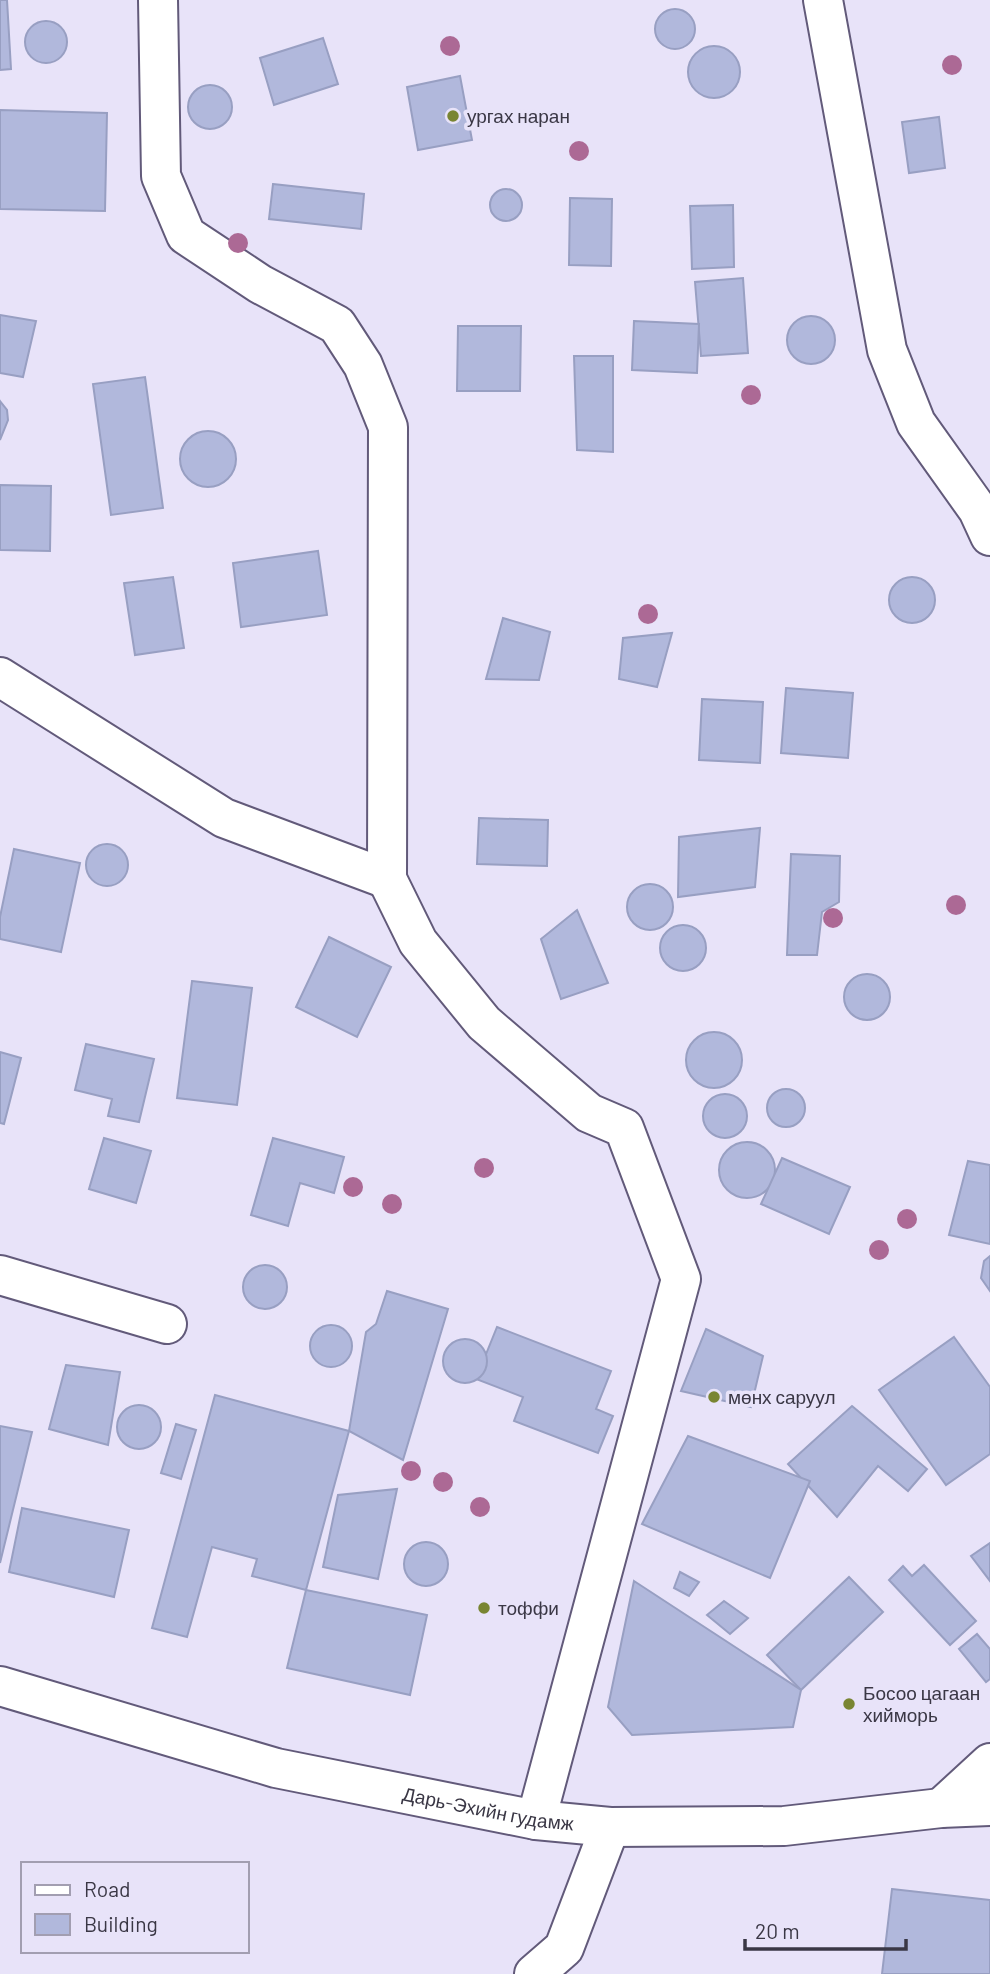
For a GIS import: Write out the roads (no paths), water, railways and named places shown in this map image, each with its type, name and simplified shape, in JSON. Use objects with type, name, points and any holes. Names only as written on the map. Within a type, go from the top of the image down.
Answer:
[{"type":"street","points":[[158,0],[161,176],[187,235],[260,284],[337,325],[363,365],[388,427],[387,878],[418,942],[484,1023],[589,1113],[624,1128],[681,1279],[536,1820]]},
{"type":"street","points":[[823,0],[887,350],[916,423],[986,519]]},
{"type":"street","points":[[0,677],[224,818],[387,878]]},
{"type":"street","points":[[0,1275],[167,1324]]},
{"type":"street","name":"Дарь-Эхийн гудамж","points":[[0,1686],[276,1768],[536,1820],[610,1827],[784,1826],[941,1808],[990,1806]]},
{"type":"street","points":[[941,1808],[990,1763]]},
{"type":"street","points":[[534,1974],[564,1948],[610,1827]]},
{"type":"place","name":"ургах наран","points":[[453,116]]},
{"type":"place","name":"мөнх саруул","points":[[714,1397]]},
{"type":"place","name":"тоффи","points":[[484,1608]]},
{"type":"place","name":"Босоо цагаан хийморь","points":[[849,1704]]}]
